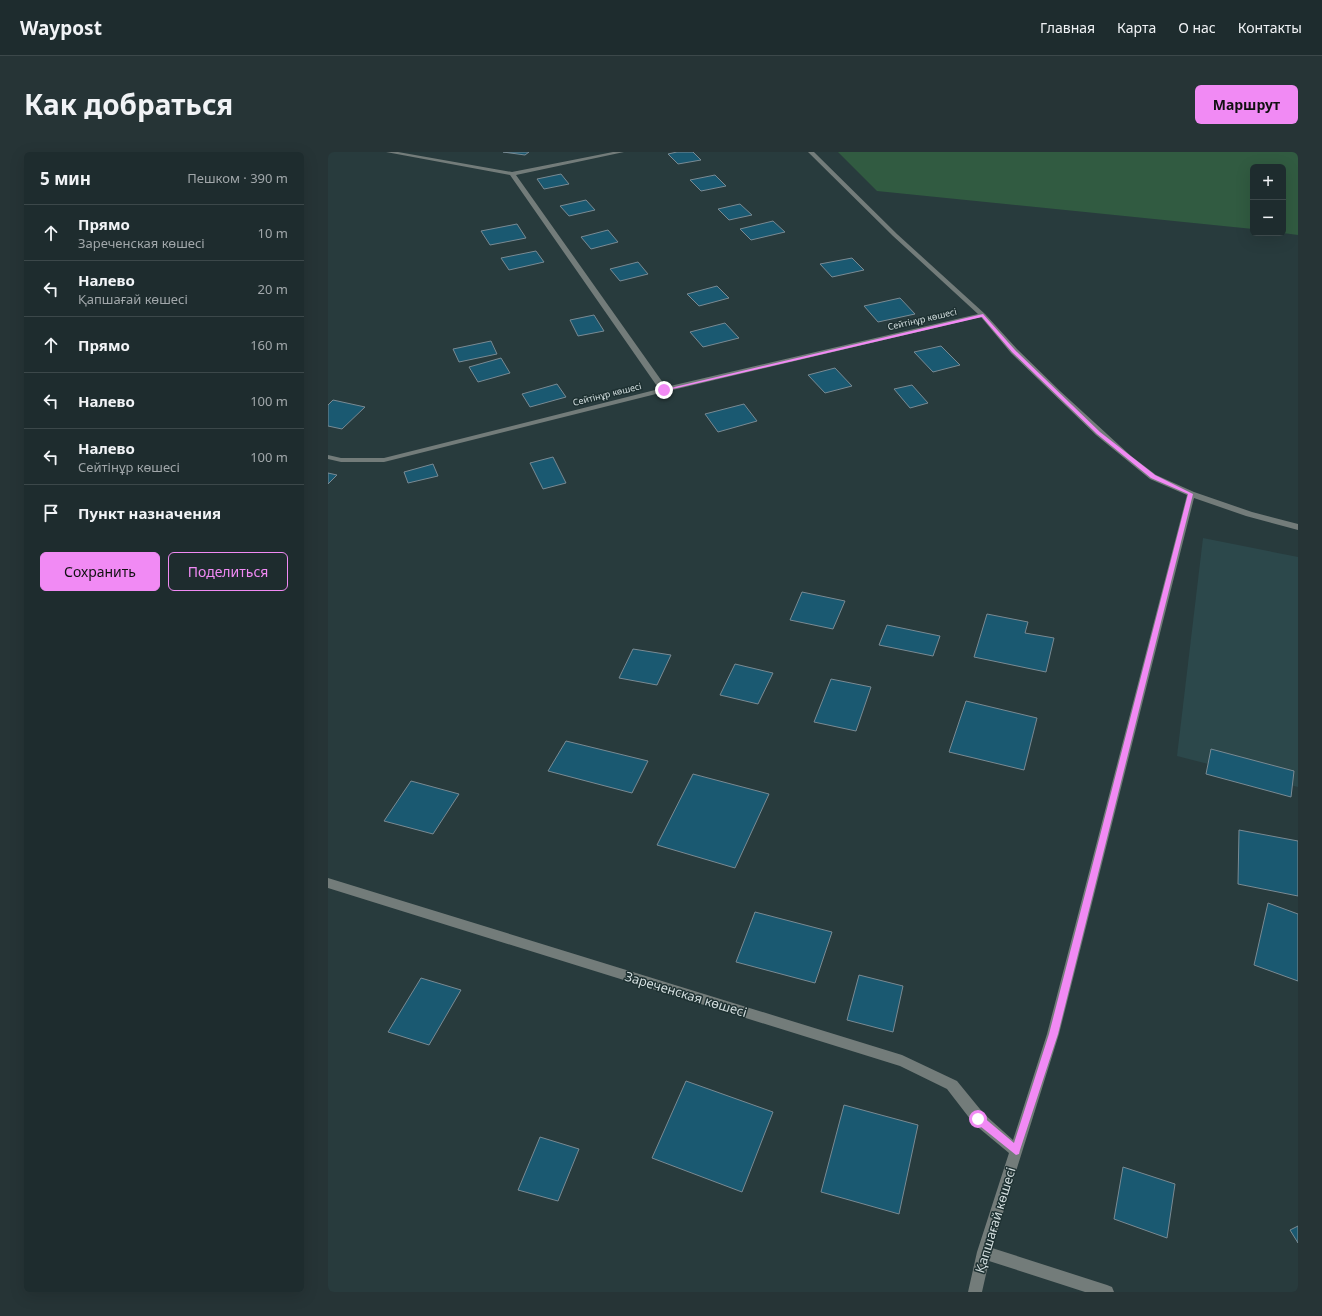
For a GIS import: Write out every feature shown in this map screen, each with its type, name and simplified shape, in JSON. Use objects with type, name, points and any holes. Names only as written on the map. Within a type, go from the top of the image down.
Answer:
[{"type":"street","points":[[389,152],[512,174],[621,152]]},
{"type":"street","points":[[811,152],[894,235],[983,315],[1014,351],[1099,433],[1153,477],[1191,494],[1249,514],[1298,527]]},
{"type":"street","points":[[512,174],[664,390]]},
{"type":"street","name":"Сейтінұр көшесі","points":[[328,457],[341,460],[384,460],[664,390],[983,315]]},
{"type":"street","name":"Қапшағай көшесі","points":[[975,1292],[984,1252],[1054,1034],[1191,494]]},
{"type":"street","name":"Зареченская көшесі","points":[[328,883],[902,1061],[952,1085],[978,1119],[1016,1150]]},
{"type":"street","points":[[984,1252],[1107,1292]]},
{"type":"shaded area","points":[[1203,538],[1298,557],[1298,787],[1177,756]]},
{"type":"green space","points":[[838,152],[1298,152],[1298,235],[1286,233],[1286,164],[1250,164],[1250,229],[877,191]]},
{"type":"building","points":[[503,152],[529,152],[525,155]]},
{"type":"building","points":[[677,152],[693,152],[701,160],[678,164],[668,154]]},
{"type":"building","points":[[561,174],[569,184],[544,189],[537,179]]},
{"type":"building","points":[[715,175],[726,186],[701,191],[690,180]]},
{"type":"building","points":[[586,200],[595,210],[569,216],[560,206]]},
{"type":"building","points":[[740,204],[752,215],[729,220],[718,209]]},
{"type":"building","points":[[773,221],[785,232],[751,240],[740,229]]},
{"type":"building","points":[[517,224],[526,238],[490,245],[481,231]]},
{"type":"building","points":[[608,230],[618,242],[591,249],[581,237]]},
{"type":"building","points":[[536,251],[544,262],[509,270],[501,258]]},
{"type":"building","points":[[852,258],[864,270],[832,277],[820,264]]},
{"type":"building","points":[[638,262],[648,274],[620,281],[610,269]]},
{"type":"building","points":[[717,286],[729,298],[699,306],[687,294]]},
{"type":"building","points":[[900,298],[915,314],[878,322],[864,306]]},
{"type":"building","points":[[594,315],[604,331],[578,336],[570,320]]},
{"type":"building","points":[[725,323],[739,338],[703,347],[690,332]]},
{"type":"building","points":[[491,341],[497,354],[459,362],[453,349]]},
{"type":"building","points":[[941,346],[960,365],[933,372],[914,352]]},
{"type":"building","points":[[501,358],[510,373],[478,382],[469,367]]},
{"type":"building","points":[[835,368],[852,386],[825,393],[808,375]]},
{"type":"building","points":[[557,384],[566,397],[530,407],[522,394]]},
{"type":"building","points":[[912,385],[928,403],[910,408],[894,389]]},
{"type":"building","points":[[333,400],[365,407],[342,429],[328,426],[328,405]]},
{"type":"building","points":[[744,404],[757,421],[718,432],[705,414]]},
{"type":"building","points":[[553,457],[566,483],[543,489],[530,463]]},
{"type":"building","points":[[433,464],[438,476],[408,483],[404,472]]},
{"type":"building","points":[[328,473],[337,475],[328,484]]},
{"type":"building","points":[[802,592],[845,601],[833,629],[790,620]]},
{"type":"building","points":[[987,614],[1028,622],[1025,633],[1054,638],[1046,672],[974,657]]},
{"type":"building","points":[[887,625],[940,636],[933,656],[879,645]]},
{"type":"building","points":[[633,649],[671,655],[657,685],[619,678]]},
{"type":"building","points":[[735,664],[773,673],[758,704],[720,695]]},
{"type":"building","points":[[831,679],[871,687],[856,731],[814,722]]},
{"type":"building","points":[[966,701],[1037,718],[1024,770],[949,752]]},
{"type":"building","points":[[566,741],[648,761],[632,793],[548,771]]},
{"type":"building","points":[[1211,749],[1294,771],[1291,797],[1206,774]]},
{"type":"building","points":[[693,774],[769,794],[735,868],[657,845]]},
{"type":"building","points":[[411,781],[459,794],[433,834],[384,821]]},
{"type":"building","points":[[1239,830],[1298,841],[1298,896],[1238,884]]},
{"type":"building","points":[[1268,903],[1298,914],[1298,981],[1254,965]]},
{"type":"building","points":[[755,912],[832,932],[815,983],[736,962]]},
{"type":"building","points":[[859,975],[903,986],[893,1032],[847,1020]]},
{"type":"building","points":[[421,978],[461,990],[429,1045],[388,1032]]},
{"type":"building","points":[[686,1081],[773,1112],[742,1192],[652,1158]]},
{"type":"building","points":[[844,1105],[918,1125],[899,1214],[821,1192]]},
{"type":"building","points":[[540,1137],[579,1149],[558,1201],[518,1190]]},
{"type":"building","points":[[1123,1167],[1175,1184],[1167,1238],[1114,1219]]},
{"type":"building","points":[[1298,1226],[1298,1243],[1290,1230]]},
{"type":"route","points":[[664,390],[983,315],[1014,351],[1099,433],[1128,458],[1153,477],[1191,494],[1079,930],[1054,1034],[1016,1150],[978,1119]]}]
